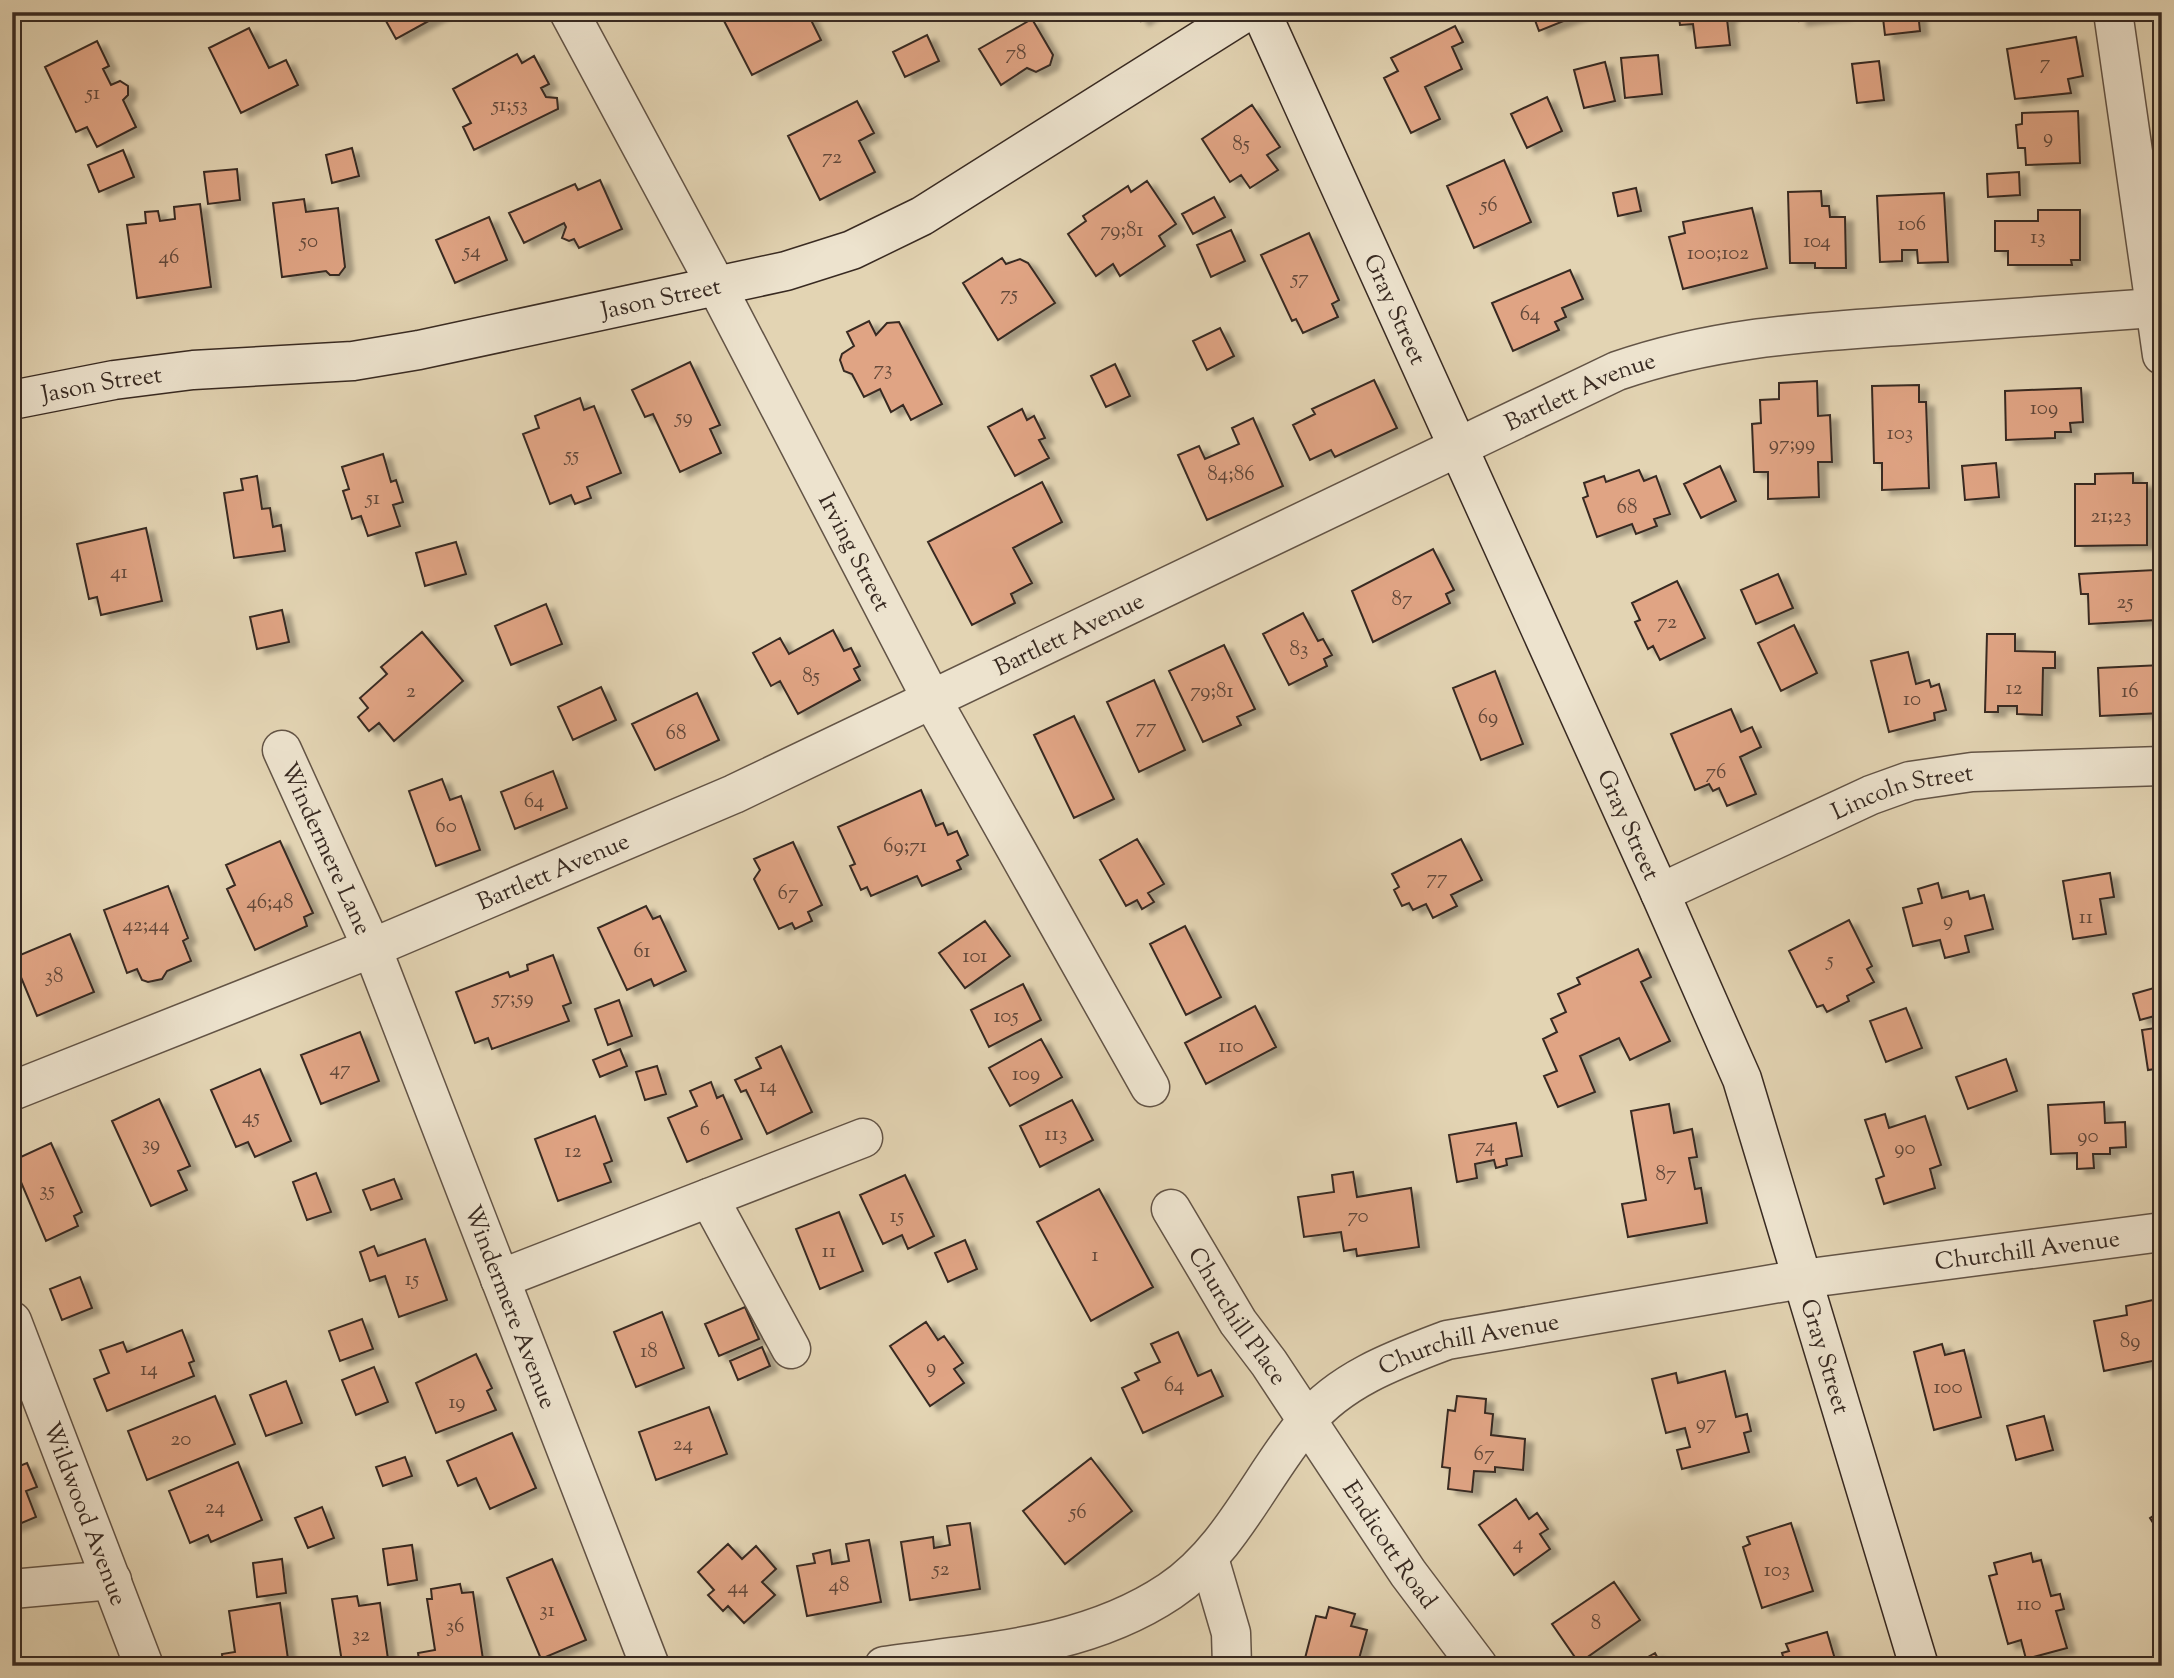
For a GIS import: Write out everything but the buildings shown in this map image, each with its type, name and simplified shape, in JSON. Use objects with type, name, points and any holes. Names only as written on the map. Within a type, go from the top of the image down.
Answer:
[{"type":"street","name":"Irving Street","points":[[569,12],[717,287],[932,700],[1150,1087]]},
{"type":"street","name":"Jason Street","points":[[12,400],[114,380],[193,370],[354,361],[419,350],[786,271],[852,250],[922,216],[1246,12]]},
{"type":"street","name":"Gray Street","points":[[1261,12],[1459,446],[1742,1079],[1919,1666]]},
{"type":"street","points":[[2113,12],[2162,355]]},
{"type":"street","name":"Bartlett Avenue","points":[[12,1091],[372,948],[744,790],[1616,371],[1667,354],[1719,342],[2154,307]]},
{"type":"street","name":"Windermere Lane","points":[[282,750],[372,948]]},
{"type":"street","name":"Lincoln Street","points":[[1660,892],[1848,805],[1910,781],[1972,772],[2162,766]]},
{"type":"street","name":"Windermere Avenue","points":[[372,948],[650,1666]]},
{"type":"street","points":[[500,1279],[863,1138]]},
{"type":"street","points":[[709,1198],[791,1349]]},
{"type":"street","name":"Churchill Place","points":[[1171,1209],[1238,1322],[1269,1363],[1306,1421]]},
{"type":"street","name":"Churchill Avenue","points":[[884,1666],[1047,1643],[1119,1620],[1171,1591],[1209,1558],[1306,1421],[1350,1383],[1395,1360],[1447,1340],[1802,1279],[2162,1232]]},
{"type":"street","name":"Wildwood Avenue","points":[[12,1321],[144,1666]]},
{"type":"street","name":"Endicott Road","points":[[1306,1421],[1408,1573],[1478,1666]]},
{"type":"street","points":[[1209,1558],[1231,1633],[1232,1666]]},
{"type":"street","points":[[12,1589],[112,1580]]}]
